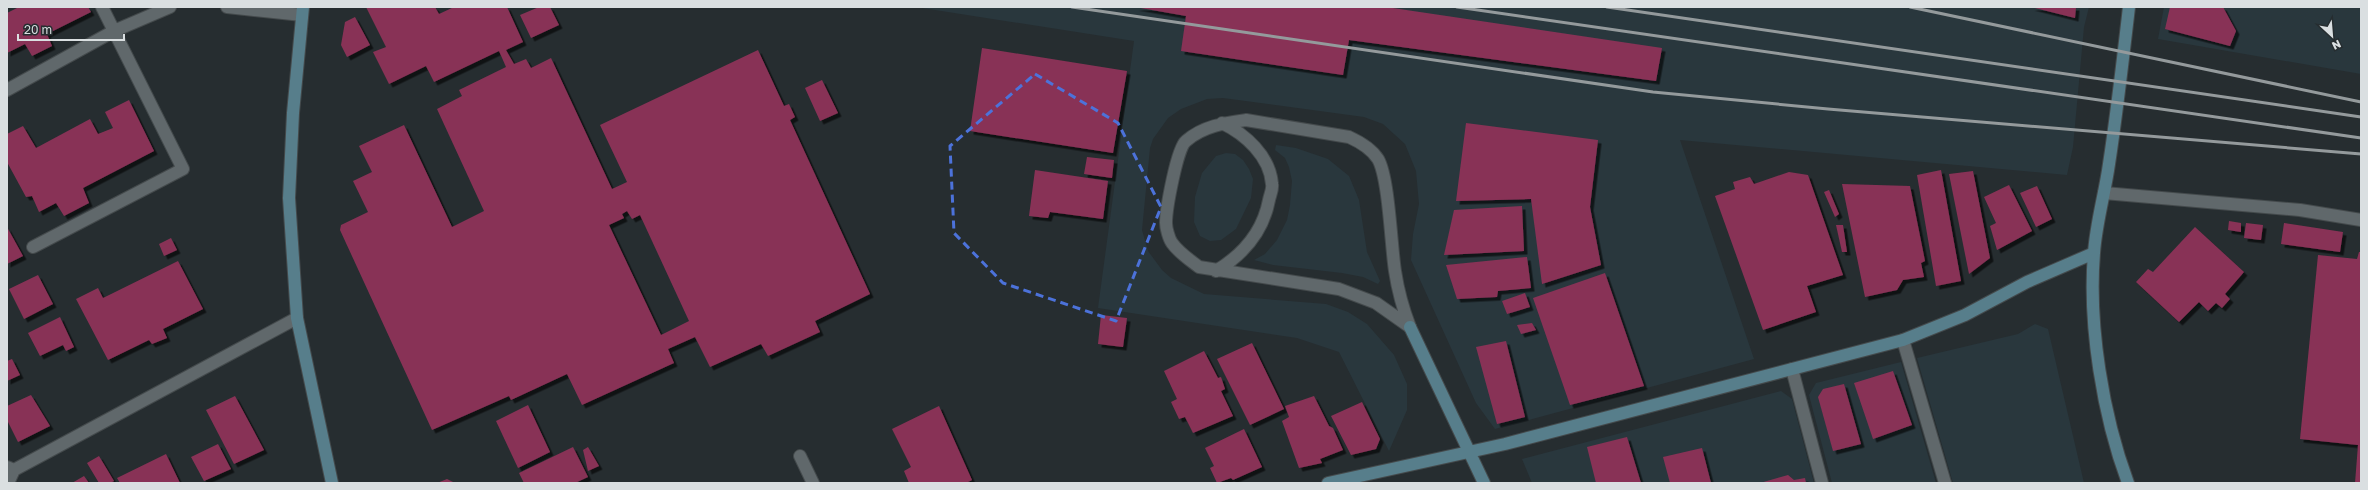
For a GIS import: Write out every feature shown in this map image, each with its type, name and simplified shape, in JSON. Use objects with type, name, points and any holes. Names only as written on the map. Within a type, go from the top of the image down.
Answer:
[{"type":"street","points":[[33,247],[183,169],[102,7]]},
{"type":"street","points":[[7,90],[114,31],[170,7]]},
{"type":"street","points":[[227,7],[303,11],[293,113],[289,198],[297,318],[332,483]]},
{"type":"street","points":[[2128,483],[2120,461],[2107,406],[2094,329],[2094,253],[2104,193],[2129,7]]},
{"type":"street","points":[[1410,327],[1376,303],[1339,289],[1216,271],[1199,267],[1185,257],[1172,242],[1166,223],[1177,157],[1185,142],[1199,132],[1222,123],[1246,120],[1349,137],[1364,144],[1378,159],[1384,176],[1395,272],[1400,301],[1410,327],[1484,483]]},
{"type":"street","points":[[1216,271],[1232,261],[1259,230],[1266,215],[1272,185],[1266,165],[1252,144],[1240,132],[1222,123]]},
{"type":"street","points":[[2104,193],[2292,209],[2361,220]]},
{"type":"street","points":[[1328,483],[1505,444],[1903,340],[1965,315],[2027,282],[2094,253]]},
{"type":"street","points":[[8,483],[10,468],[297,318]]},
{"type":"street","points":[[1903,340],[1945,483]]},
{"type":"street","points":[[1792,369],[1822,483]]},
{"type":"street","points":[[800,456],[813,483]]},
{"type":"highlighted area","points":[[1035,74],[1118,123],[1161,207],[1116,321],[1003,283],[954,233],[950,146]]},
{"type":"shaded area","points":[[916,7],[2089,7],[2084,27],[2073,147],[2067,175],[1680,140],[1754,359],[1495,429],[1476,403],[1411,260],[1413,234],[1419,204],[1416,171],[1405,144],[1383,124],[1364,117],[1223,98],[1207,99],[1181,109],[1168,118],[1153,139],[1150,148],[1142,230],[1148,251],[1162,270],[1171,278],[1204,294],[1326,304],[1348,312],[1367,324],[1394,355],[1407,384],[1407,410],[1389,451],[1339,352],[1297,338],[1098,308],[1134,41]]},
{"type":"shaded area","points":[[2164,7],[2361,7],[2361,74],[2158,39]]},
{"type":"shaded area","points":[[1276,145],[1296,148],[1328,159],[1349,176],[1359,200],[1367,252],[1380,281],[1378,284],[1363,277],[1273,265],[1254,260],[1265,254],[1277,240],[1287,220],[1290,205],[1292,181],[1289,167],[1285,158],[1275,150]]},
{"type":"shaded area","points":[[1226,153],[1235,154],[1243,160],[1249,169],[1253,179],[1251,198],[1236,229],[1221,240],[1210,241],[1200,236],[1194,222],[1195,197],[1202,173],[1216,156]]},
{"type":"shaded area","points":[[2035,324],[2048,329],[2084,483],[1953,483],[1917,358],[2018,334]]},
{"type":"shaded area","points":[[1901,362],[1936,483],[1832,483],[1809,395],[1816,383]]},
{"type":"shaded area","points":[[1781,391],[1792,399],[1814,483],[1532,483],[1522,459]]},
{"type":"building","points":[[19,7],[88,7],[91,12],[47,34],[52,46],[32,56],[25,44],[7,53],[7,13]]},
{"type":"building","points":[[366,7],[435,7],[439,14],[454,7],[507,7],[523,42],[506,50],[514,64],[526,59],[531,68],[551,58],[612,189],[627,182],[600,125],[758,50],[784,106],[789,104],[795,117],[790,120],[870,294],[815,321],[820,332],[768,356],[761,344],[710,367],[695,337],[668,349],[674,363],[582,405],[567,374],[511,400],[509,396],[432,430],[340,230],[341,225],[368,212],[353,181],[372,172],[359,146],[404,125],[452,227],[484,211],[437,109],[462,96],[459,90],[506,67],[499,51],[434,82],[426,66],[389,84],[373,52],[386,47]],"holes":[[[627,211],[632,219],[640,215],[689,321],[661,335],[609,225],[624,218],[622,214]]]},
{"type":"building","points":[[539,7],[550,7],[559,25],[531,38],[520,15]]},
{"type":"building","points":[[1135,7],[1386,7],[1662,48],[1656,81],[1349,40],[1343,75],[1181,51],[1186,16]]},
{"type":"building","points":[[2031,7],[2076,7],[2075,18]]},
{"type":"building","points":[[2170,7],[2223,7],[2236,31],[2230,46],[2165,29]]},
{"type":"building","points":[[355,17],[370,45],[347,57],[341,45],[345,22]]},
{"type":"building","points":[[982,48],[1127,71],[1113,153],[970,131]]},
{"type":"building","points":[[822,80],[838,113],[820,121],[805,88]]},
{"type":"building","points":[[129,100],[154,151],[83,188],[89,203],[64,216],[56,203],[39,212],[32,196],[26,197],[7,162],[7,134],[23,126],[36,148],[90,119],[98,134],[113,128],[105,112]]},
{"type":"building","points":[[1466,123],[1598,140],[1590,207],[1601,265],[1542,284],[1531,199],[1456,201]]},
{"type":"building","points":[[1087,157],[1114,160],[1112,178],[1084,174]]},
{"type":"building","points":[[1035,170],[1108,181],[1103,219],[1050,212],[1048,218],[1029,216]]},
{"type":"building","points":[[1941,170],[1961,281],[1936,286],[1917,175]]},
{"type":"building","points":[[1973,171],[1990,258],[1969,274],[1949,174]]},
{"type":"building","points":[[1789,172],[1808,175],[1843,275],[1807,286],[1816,312],[1763,330],[1715,196],[1735,189],[1733,182],[1750,177],[1754,184]]},
{"type":"building","points":[[1842,184],[1910,186],[1925,261],[1921,263],[1924,277],[1903,280],[1897,290],[1865,297]]},
{"type":"building","points":[[2009,185],[2032,231],[1997,250],[1990,226],[1996,223],[1984,197]]},
{"type":"building","points":[[2037,186],[2052,219],[2036,227],[2020,193]]},
{"type":"building","points":[[1829,190],[1839,214],[1835,217],[1824,192]]},
{"type":"building","points":[[1522,206],[1524,251],[1444,255],[1454,210]]},
{"type":"building","points":[[2229,221],[2241,223],[2241,232],[2228,230]]},
{"type":"building","points":[[2246,223],[2263,225],[2261,240],[2244,238]]},
{"type":"building","points":[[2284,223],[2343,232],[2340,252],[2281,244]]},
{"type":"building","points":[[1836,225],[1843,225],[1847,252],[1842,252]]},
{"type":"building","points":[[7,227],[23,256],[7,264]]},
{"type":"building","points":[[2195,227],[2244,272],[2225,294],[2230,299],[2222,308],[2216,303],[2208,311],[2199,302],[2179,322],[2136,282],[2148,269],[2153,272]]},
{"type":"building","points":[[171,238],[177,250],[164,256],[159,244]]},
{"type":"building","points":[[2359,252],[2361,252],[2361,483],[2355,483],[2358,445],[2300,439],[2318,255],[2357,259]]},
{"type":"building","points":[[1527,257],[1531,288],[1498,291],[1497,297],[1457,299],[1446,265]]},
{"type":"building","points":[[178,261],[203,309],[163,329],[167,338],[152,344],[149,340],[108,360],[76,299],[98,288],[103,298]]},
{"type":"building","points":[[1605,273],[1644,386],[1570,405],[1533,298]]},
{"type":"building","points":[[38,275],[53,304],[24,319],[9,289]]},
{"type":"building","points":[[1525,293],[1530,307],[1507,314],[1502,301]]},
{"type":"building","points":[[1101,315],[1127,318],[1123,347],[1098,344]]},
{"type":"building","points":[[60,317],[74,347],[66,351],[63,345],[40,356],[28,333]]},
{"type":"building","points":[[1532,323],[1536,330],[1521,334],[1517,325]]},
{"type":"building","points":[[1506,341],[1525,417],[1497,424],[1476,347]]},
{"type":"building","points":[[1252,343],[1284,409],[1250,425],[1217,359]]},
{"type":"building","points":[[1204,351],[1218,378],[1221,377],[1225,389],[1221,391],[1233,416],[1193,433],[1185,417],[1179,419],[1171,402],[1177,399],[1164,371]]},
{"type":"building","points":[[12,359],[20,375],[7,381],[7,361]]},
{"type":"building","points":[[1893,371],[1912,425],[1873,439],[1854,383]]},
{"type":"building","points":[[1844,384],[1861,444],[1833,451],[1818,397],[1823,389]]},
{"type":"building","points":[[31,395],[50,426],[18,442],[7,420],[7,406]]},
{"type":"building","points":[[235,396],[264,450],[234,464],[206,410]]},
{"type":"building","points":[[1314,396],[1329,426],[1333,428],[1343,450],[1320,459],[1322,463],[1299,468],[1282,421],[1289,417],[1285,406]]},
{"type":"building","points":[[1362,402],[1380,439],[1376,449],[1351,455],[1331,416]]},
{"type":"building","points":[[528,405],[550,452],[518,468],[496,421]]},
{"type":"building","points":[[939,406],[972,480],[966,483],[909,483],[904,471],[911,467],[892,429]]},
{"type":"building","points":[[1244,429],[1262,467],[1233,480],[1231,478],[1217,483],[1210,468],[1214,466],[1205,448]]},
{"type":"building","points":[[1627,437],[1641,483],[1596,483],[1587,447]]},
{"type":"building","points":[[218,444],[231,469],[204,481],[191,457]]},
{"type":"building","points":[[573,447],[588,477],[575,483],[524,483],[519,473]]},
{"type":"building","points":[[588,447],[599,466],[588,471],[583,450]]},
{"type":"building","points":[[1702,448],[1711,483],[1670,483],[1663,457]]},
{"type":"building","points":[[166,454],[180,483],[120,483],[117,478]]},
{"type":"building","points":[[99,456],[114,481],[110,483],[99,483],[87,463]]},
{"type":"building","points":[[1788,475],[1794,480],[1805,478],[1806,483],[1760,483]]},
{"type":"building","points":[[84,476],[89,483],[72,483]]},
{"type":"building","points":[[447,479],[455,483],[437,483]]},
{"type":"railway","points":[[1072,7],[1653,92],[1828,109],[2361,154]]},
{"type":"railway","points":[[1457,7],[2361,138]]},
{"type":"railway","points":[[1607,7],[2361,117]]},
{"type":"railway","points":[[1910,7],[2361,102]]}]
